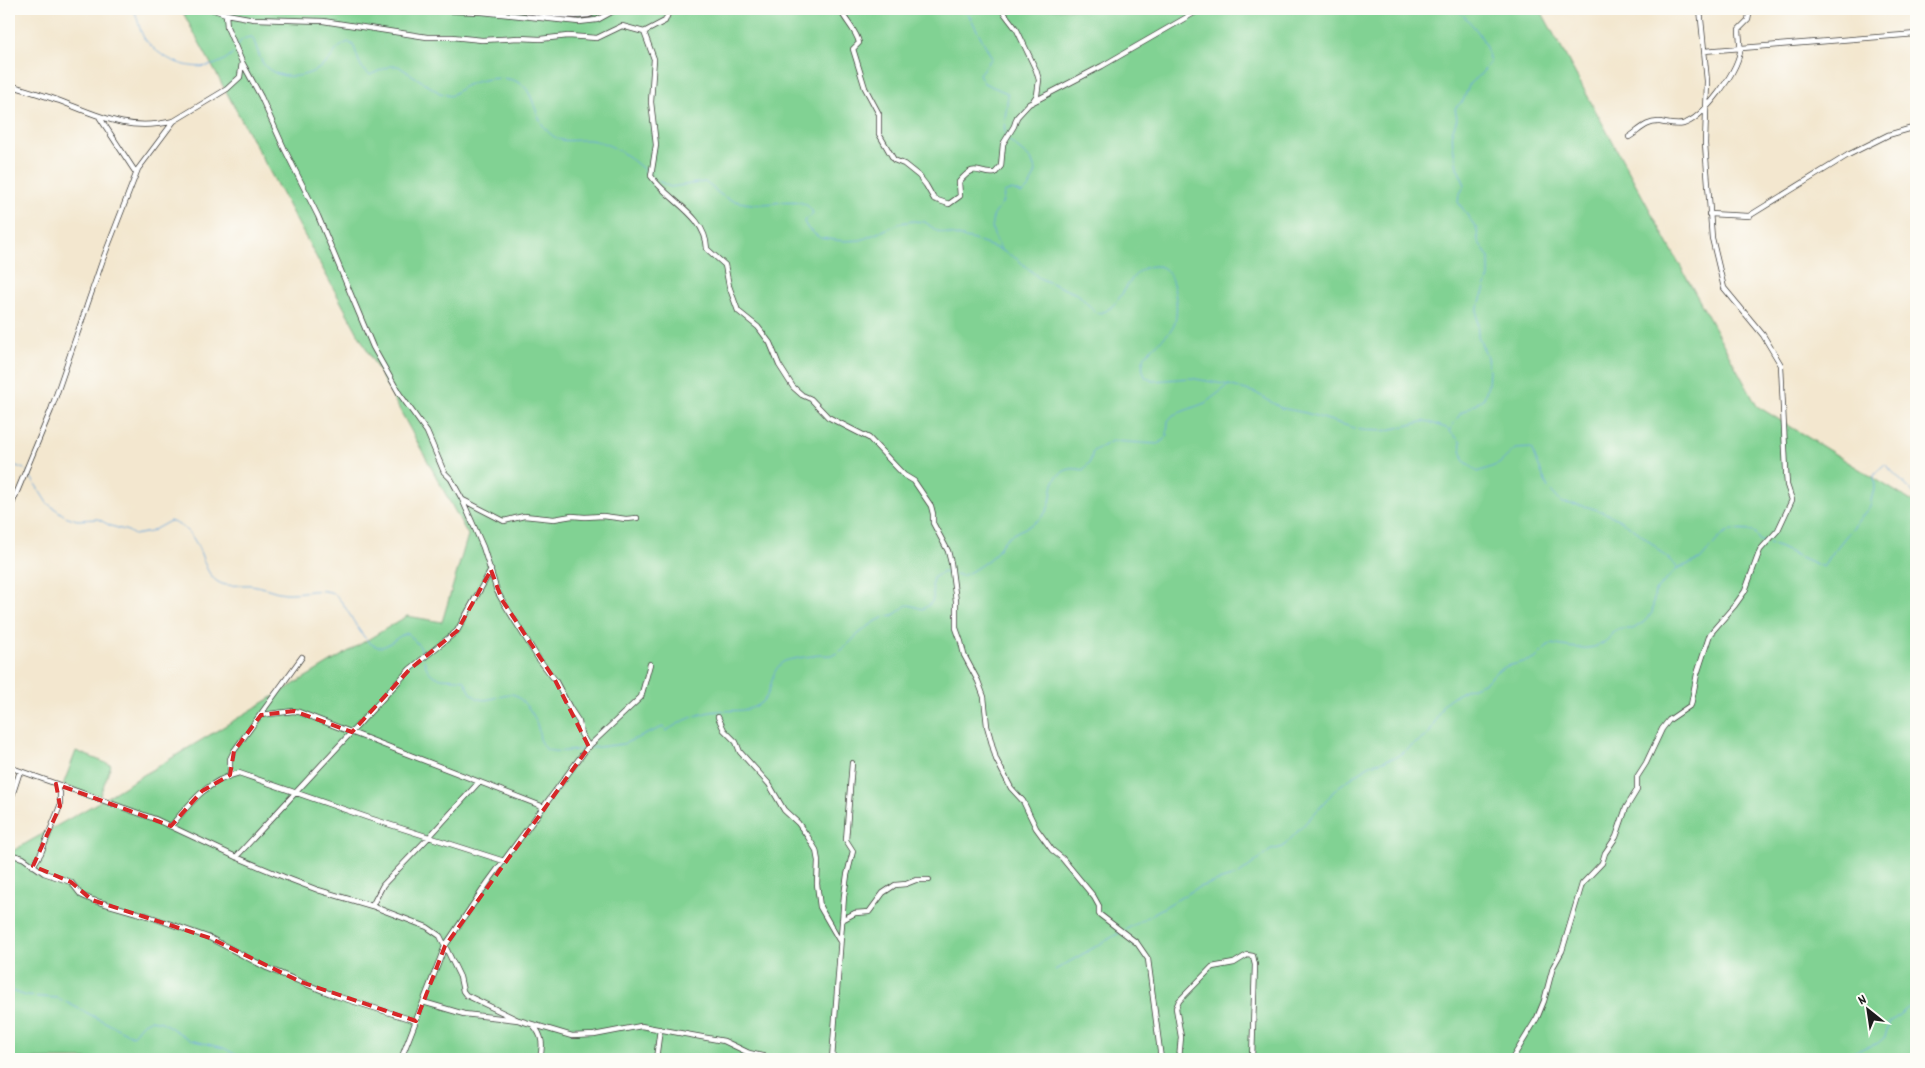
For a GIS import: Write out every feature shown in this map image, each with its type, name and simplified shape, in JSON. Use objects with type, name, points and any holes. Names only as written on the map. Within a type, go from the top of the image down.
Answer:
[{"type":"street","points":[[211,9],[254,19],[323,22],[415,36],[482,40],[505,38],[552,39],[568,36],[597,38],[622,26],[644,32],[665,21],[670,9]]},
{"type":"street","points":[[387,9],[457,10],[588,22],[617,9]]},
{"type":"street","points":[[521,9],[558,14],[589,15],[602,9]]},
{"type":"street","points":[[840,9],[858,38],[859,43],[853,50],[866,88],[880,114],[879,134],[894,160],[904,164],[919,176],[937,202],[949,204],[957,199],[960,193],[959,182],[971,170],[995,173],[1001,166],[1002,144],[1014,126],[1017,117],[1033,102],[1102,66],[1201,9]]},
{"type":"street","points":[[1001,9],[1017,30],[1036,70],[1039,80],[1037,94],[1033,102]]},
{"type":"street","points":[[1512,1059],[1537,1018],[1544,1001],[1553,967],[1562,951],[1582,884],[1602,863],[1605,853],[1616,836],[1626,808],[1637,790],[1637,777],[1646,763],[1662,729],[1669,720],[1691,705],[1702,655],[1710,634],[1745,591],[1750,572],[1760,550],[1778,530],[1792,500],[1787,485],[1781,365],[1763,335],[1724,288],[1712,238],[1706,144],[1707,81],[1700,9]]},
{"type":"street","points":[[1630,137],[1642,126],[1652,123],[1685,123],[1707,107],[1724,85],[1738,59],[1740,47],[1739,29],[1748,20],[1750,9]]},
{"type":"street","points":[[542,11],[544,19]]},
{"type":"street","points":[[226,14],[227,27],[242,62],[315,209],[346,278],[354,304],[373,347],[399,393],[427,432],[444,472],[451,479],[462,499],[483,547],[502,600],[538,658],[555,680],[579,722],[582,734],[589,746]]},
{"type":"street","points":[[558,14],[558,20]]},
{"type":"street","points":[[644,32],[654,59],[651,102],[656,145],[651,176],[662,190],[678,202],[699,224],[706,236],[707,249],[725,265],[729,286],[738,311],[758,327],[770,343],[779,365],[793,388],[811,399],[834,420],[869,438],[904,474],[914,481],[931,506],[933,523],[948,550],[951,563],[956,601],[956,628],[962,642],[964,655],[984,697],[987,726],[996,759],[1011,788],[1024,801],[1036,828],[1052,850],[1062,858],[1094,897],[1099,906],[1099,914],[1138,943],[1143,949],[1150,964],[1153,1004],[1158,1023],[1158,1042],[1161,1059]]},
{"type":"street","points":[[1704,51],[1916,34]]},
{"type":"street","points":[[9,85],[100,118],[139,125],[158,125],[174,120],[236,82],[240,77],[242,62]]},
{"type":"street","points":[[100,118],[136,173]]},
{"type":"street","points":[[9,511],[51,410],[136,173],[174,120]]},
{"type":"street","points":[[1709,214],[1750,216],[1848,155],[1888,135],[1916,127]]},
{"type":"street","points":[[462,499],[504,521],[524,516],[554,519],[572,516],[603,516],[619,519],[637,518]]},
{"type":"street","points":[[236,857],[410,668],[457,631],[491,570]]},
{"type":"street","points":[[230,775],[230,759],[234,751],[302,657]]},
{"type":"street","points":[[401,1059],[422,1002],[446,946],[504,861],[589,746],[641,697],[650,664]]},
{"type":"street","points":[[261,715],[294,711],[544,807]]},
{"type":"street","points":[[718,716],[724,730],[736,742],[740,752],[762,775],[784,810],[798,823],[816,850],[820,907],[839,940]]},
{"type":"street","points":[[832,1059],[839,940],[847,875],[853,850],[846,840],[852,763]]},
{"type":"street","points":[[9,767],[155,819],[236,857],[318,890],[372,906],[433,930],[440,936],[446,946],[460,976],[463,992],[518,1020],[572,1036],[583,1036],[641,1026],[724,1041],[749,1054],[775,1059]]},
{"type":"street","points":[[9,805],[20,771]]},
{"type":"street","points":[[171,826],[202,791],[230,775],[239,773],[504,861]]},
{"type":"street","points":[[372,906],[383,884],[479,782]]},
{"type":"street","points":[[33,866],[41,853],[60,806],[60,794],[56,784]]},
{"type":"street","points":[[9,854],[23,858],[44,873],[71,882],[81,895],[92,900],[148,916],[210,938],[267,968],[301,982],[336,996],[416,1021]]},
{"type":"street","points":[[842,920],[855,913],[869,912],[883,892],[898,884],[906,884],[916,880],[930,880]]},
{"type":"street","points":[[1179,1059],[1181,1037],[1176,1008],[1179,1001],[1212,966],[1234,963],[1247,955],[1253,956],[1255,965],[1252,1059]]},
{"type":"street","points":[[422,1002],[464,1014],[518,1020]]},
{"type":"street","points":[[533,1025],[540,1033],[542,1039],[540,1059]]},
{"type":"street","points":[[656,1059],[660,1029]]},
{"type":"highlighted area","points":[[491,570],[502,600],[555,680],[589,747],[445,946],[416,1021],[301,982],[210,938],[92,900],[71,882],[33,866],[60,806],[56,784],[171,826],[202,791],[230,775],[234,751],[261,715],[294,711],[352,732],[410,669],[457,631]]},
{"type":"green space","points":[[181,9],[1540,9],[1757,406],[1916,504],[1916,1059],[9,1059],[9,853],[97,803],[407,616],[442,622],[468,535]]},
{"type":"green space","points":[[76,751],[111,765],[99,798],[63,785]]},
{"type":"waterway","points":[[134,9],[144,38],[163,55],[174,61],[199,67],[223,61],[233,53]]},
{"type":"waterway","points":[[962,9],[970,17],[992,58],[979,74],[984,83],[1007,93],[1004,126],[1006,137]]},
{"type":"waterway","points":[[1449,431],[1460,414],[1484,398],[1488,385],[1489,371],[1487,357],[1478,336],[1477,310],[1489,277],[1489,258],[1478,241],[1477,229],[1458,202],[1459,195],[1465,185],[1457,167],[1452,132],[1457,119],[1455,108],[1463,101],[1470,83],[1490,63],[1482,39],[1474,27],[1457,9]]},
{"type":"waterway","points":[[238,46],[243,39],[252,37],[265,66],[272,71],[287,76],[304,75],[312,72],[329,60],[340,47],[348,42],[353,45],[360,65],[370,75],[390,66],[398,66],[440,93],[450,96],[465,86],[494,78],[518,82],[529,93],[541,123],[556,138],[568,141],[590,140],[607,144],[629,157],[649,174]]},
{"type":"waterway","points":[[1001,249],[993,233],[992,222],[994,215],[1002,203],[1004,193],[1012,190],[1022,194],[1030,186],[1036,172],[1031,159],[1008,140]]},
{"type":"waterway","points":[[658,181],[670,187],[705,182],[726,198],[745,203],[759,204],[790,201],[804,204],[813,213],[804,222],[808,229],[820,238],[843,241],[861,240],[901,223],[925,222],[937,231],[974,240],[1001,250],[1017,259],[1039,278],[1079,295],[1096,313],[1105,311],[1116,303],[1130,282],[1141,270],[1156,266],[1164,268],[1168,272],[1174,286],[1176,317],[1172,329],[1145,356],[1143,370],[1146,378],[1153,381],[1190,378],[1229,385],[1256,393],[1281,408],[1306,413],[1361,430],[1384,431],[1426,421],[1446,428],[1460,441],[1463,460],[1478,472],[1499,464],[1515,449],[1531,448],[1548,488],[1562,503],[1580,505],[1612,516],[1639,533],[1678,568],[1700,560],[1720,537],[1732,530],[1753,531],[1760,541],[1765,542]]},
{"type":"waterway","points":[[955,574],[962,576],[979,567],[994,555],[1008,537],[1030,526],[1045,514],[1050,503],[1054,481],[1061,473],[1072,469],[1083,470],[1090,462],[1093,451],[1112,441],[1158,444],[1167,437],[1168,421],[1173,415],[1205,403],[1229,385]]},
{"type":"waterway","points":[[9,463],[24,469]]},
{"type":"waterway","points":[[1769,543],[1823,567],[1871,505],[1875,486],[1874,476],[1885,464],[1916,496]]},
{"type":"waterway","points":[[27,471],[47,503],[65,516],[77,520],[98,519],[134,535],[150,532],[170,521],[182,527],[190,534],[196,542],[207,569],[218,582],[229,585],[255,586],[285,593],[330,592],[336,595],[342,602],[359,630],[372,644],[382,647],[408,633],[421,648],[422,657]]},
{"type":"waterway","points":[[1125,930],[1199,887],[1238,875],[1271,850],[1283,847],[1341,785],[1370,765],[1396,757],[1429,734],[1444,703],[1452,697],[1486,682],[1497,671],[1507,666],[1535,659],[1550,644],[1576,648],[1593,647],[1607,640],[1613,632],[1621,629],[1633,629],[1644,622],[1652,613],[1655,591],[1678,568]]},
{"type":"waterway","points":[[590,748],[623,744],[663,727],[666,731],[684,721],[705,713],[752,708],[766,697],[774,673],[783,662],[835,654],[864,630],[884,617],[894,615],[908,605],[922,609],[928,606],[933,599],[933,578],[943,572],[951,574]]},
{"type":"waterway","points":[[424,660],[430,673],[434,676],[464,680],[471,693],[479,699],[484,700],[510,694],[515,695],[534,716],[544,748],[551,751],[583,749]]},
{"type":"waterway","points":[[1055,970],[1121,932]]},
{"type":"waterway","points":[[9,990],[26,996],[58,998],[132,1036],[142,1024],[150,1020],[162,1022],[190,1040],[224,1048],[243,1059]]},
{"type":"waterway","points":[[1851,1053],[1878,1043],[1885,1037],[1889,1023],[1909,1007],[1916,1004]]}]
